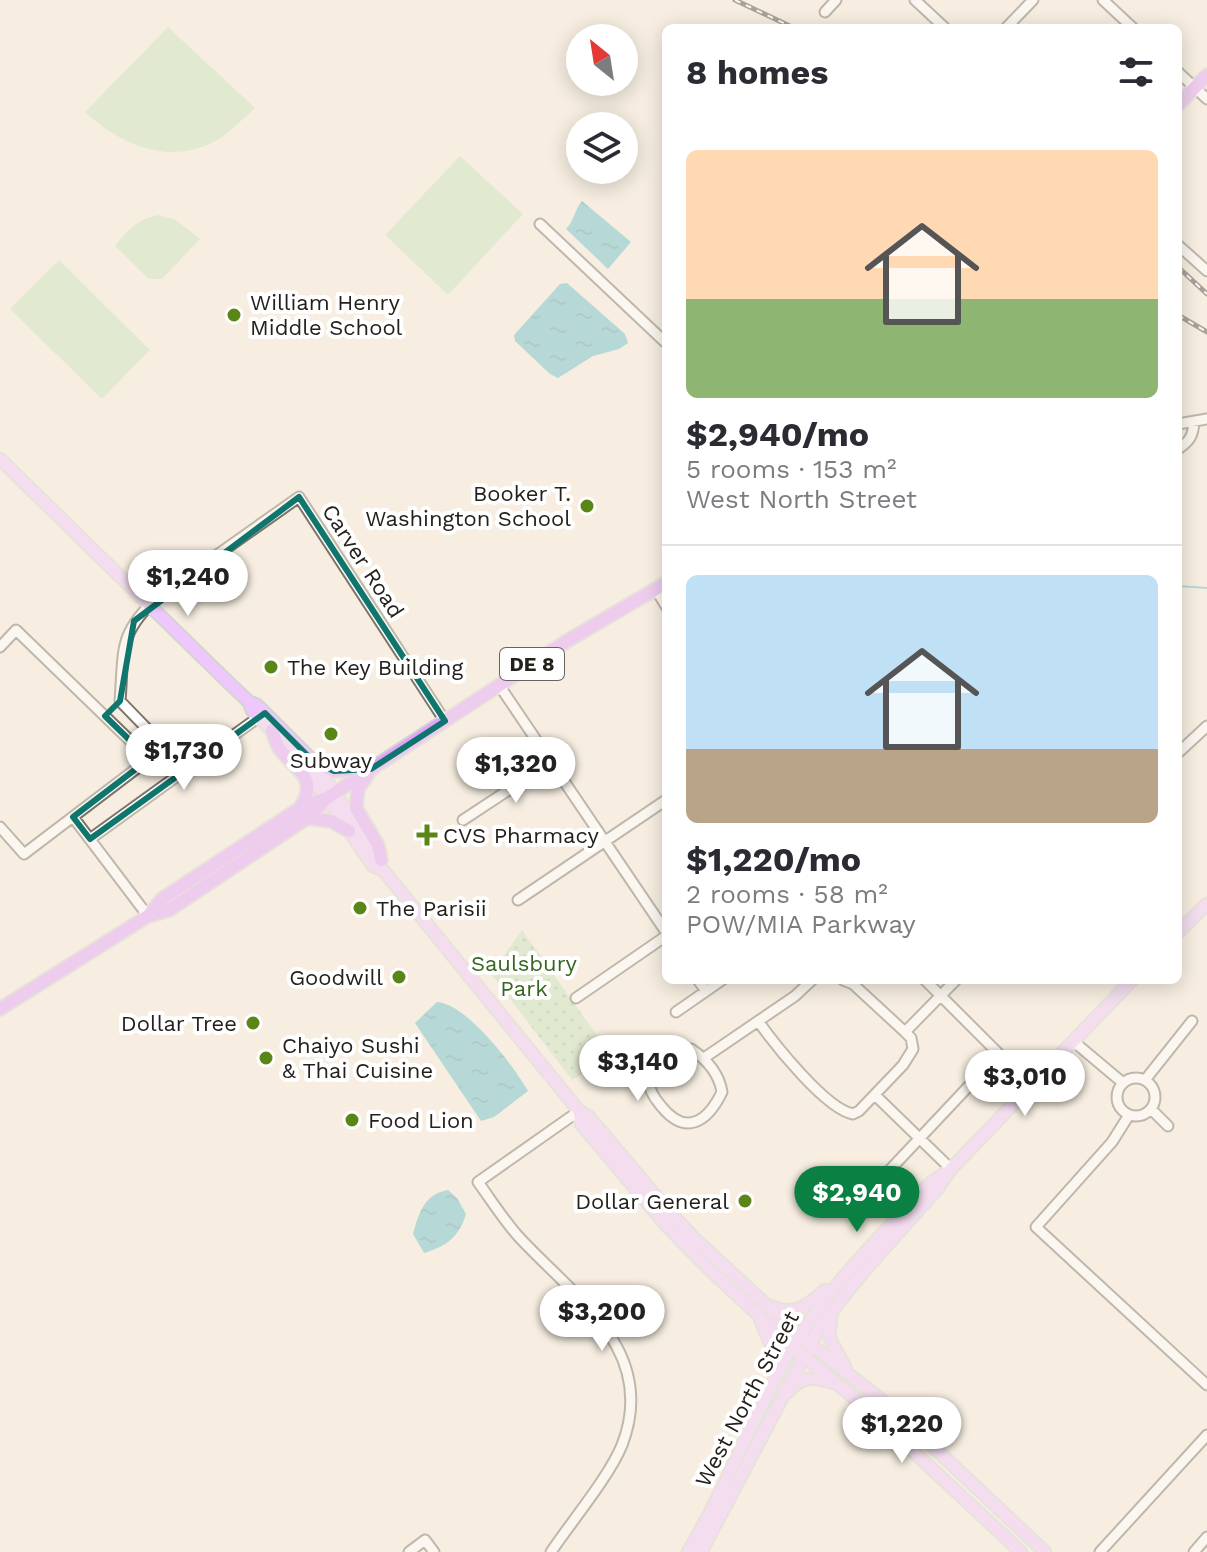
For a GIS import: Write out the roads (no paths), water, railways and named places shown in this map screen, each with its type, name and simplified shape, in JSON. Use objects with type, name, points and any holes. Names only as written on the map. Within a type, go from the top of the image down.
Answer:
[{"type":"highway","points":[[1182,101],[1207,75]]},
{"type":"highway","name":"DE 8","points":[[0,1009],[148,916],[162,899],[304,813],[499,685],[661,585]]},
{"type":"highway","points":[[272,730],[279,747],[307,779],[304,813],[331,821],[349,831]]},
{"type":"highway","points":[[313,761],[334,771],[371,769]]},
{"type":"highway","points":[[371,769],[358,789],[356,808],[378,845],[382,865]]},
{"type":"main road","points":[[0,459],[313,761],[349,831],[373,866],[382,865]]},
{"type":"main road","points":[[249,702],[252,710],[331,795],[382,865],[579,1111],[589,1117],[672,1215],[763,1302],[796,1342]]},
{"type":"main road","points":[[1182,928],[1207,904]]},
{"type":"main road","name":"West North Street","points":[[701,1552],[806,1350],[835,1307],[951,1169],[1128,984]]},
{"type":"main road","points":[[579,1111],[581,1124],[666,1225],[757,1314],[806,1350],[838,1384],[1021,1552]]},
{"type":"main road","name":"West North Street","points":[[688,1552],[709,1517],[775,1379],[825,1298],[846,1271],[929,1185],[951,1169]]},
{"type":"main road","points":[[763,1302],[784,1311],[803,1309],[846,1271]]},
{"type":"main road","points":[[835,1307],[828,1324],[829,1337],[850,1376]]},
{"type":"main road","points":[[757,1314],[771,1345],[775,1379]]},
{"type":"main road","points":[[806,1350],[850,1376],[894,1410],[1045,1552]]},
{"type":"main road","points":[[778,1405],[795,1385],[805,1379],[838,1384]]},
{"type":"street","points":[[825,12],[836,0]]},
{"type":"street","points":[[915,0],[941,24]]},
{"type":"street","points":[[1010,24],[1033,0]]},
{"type":"street","points":[[1103,0],[1129,24]]},
{"type":"street","points":[[1182,76],[1207,99]]},
{"type":"street","points":[[540,224],[662,339]]},
{"type":"street","points":[[1182,249],[1207,271]]},
{"type":"street","points":[[1182,424],[1207,419]]},
{"type":"street","points":[[1182,446],[1189,442],[1194,422]]},
{"type":"street","name":"Carver Road","points":[[149,605],[299,497],[445,721]]},
{"type":"street","points":[[105,716],[120,701],[127,634],[149,605]]},
{"type":"street","points":[[0,647],[16,630],[149,759],[24,854],[0,827]]},
{"type":"street","points":[[499,685],[662,928]]},
{"type":"street","points":[[120,701],[186,769]]},
{"type":"street","points":[[90,839],[259,717]]},
{"type":"street","points":[[1182,749],[1207,726]]},
{"type":"street","points":[[463,820],[551,762]]},
{"type":"street","points":[[518,900],[662,803]]},
{"type":"street","points":[[73,817],[148,916]]},
{"type":"street","points":[[576,998],[662,937]]},
{"type":"street","points":[[701,984],[706,991]]},
{"type":"street","points":[[676,1012],[716,984]]},
{"type":"street","points":[[704,1058],[808,984]]},
{"type":"street","points":[[758,1021],[775,1045],[843,1112],[853,1114],[903,1065],[913,1049],[911,1038],[853,984]]},
{"type":"street","points":[[929,984],[999,1054],[1024,1093]]},
{"type":"street","points":[[905,1032],[952,984]]},
{"type":"street","points":[[1145,1080],[1192,1021]]},
{"type":"street","points":[[1073,1041],[1123,1083]]},
{"type":"street","points":[[691,1049],[704,1058],[717,1077],[722,1092],[706,1116],[686,1124],[678,1123],[648,1089],[646,1080],[649,1070],[678,1050],[691,1049]]},
{"type":"street","points":[[876,1208],[868,1201],[869,1192],[999,1054]]},
{"type":"street","points":[[1136,1078],[1145,1080],[1152,1086],[1155,1095],[1151,1109],[1141,1116],[1129,1115],[1121,1110],[1117,1101],[1118,1091],[1123,1083],[1136,1078]]},
{"type":"street","points":[[875,1095],[951,1169]]},
{"type":"street","points":[[1151,1109],[1168,1126]]},
{"type":"street","points":[[551,1552],[621,1448],[630,1412],[628,1378],[624,1359],[606,1327],[518,1235],[478,1182],[579,1111]]},
{"type":"street","points":[[1129,1115],[1112,1142],[1036,1227],[1207,1385]]},
{"type":"street","points":[[1100,1552],[1207,1435]]},
{"type":"street","points":[[1194,1552],[1207,1537]]},
{"type":"street","points":[[409,1552],[425,1540],[434,1552]]},
{"type":"water","points":[[582,201],[631,242],[608,269],[566,229]]},
{"type":"water","points":[[567,283],[625,334],[628,343],[619,349],[593,356],[558,378],[515,341],[514,335],[560,284]]},
{"type":"water","points":[[437,1002],[449,1005],[475,1024],[501,1052],[528,1091],[494,1117],[481,1121],[415,1023]]},
{"type":"water","points":[[448,1190],[466,1214],[463,1222],[451,1240],[424,1253],[413,1234],[418,1219],[428,1200]]},
{"type":"waterway","points":[[1182,586],[1207,588]]},
{"type":"railway","points":[[735,0],[786,24]]},
{"type":"railway","points":[[1182,271],[1207,294]]},
{"type":"railway","points":[[1182,317],[1207,332]]},
{"type":"place","name":"William Henry Middle School","points":[[234,315]]},
{"type":"place","name":"Booker T. Washington School","points":[[587,506]]},
{"type":"place","name":"The Key Building","points":[[271,667]]},
{"type":"place","name":"Subway","points":[[331,734]]},
{"type":"place","name":"CVS Pharmacy","points":[[427,835]]},
{"type":"place","name":"The Parisii","points":[[360,908]]},
{"type":"place","name":"Goodwill","points":[[399,977]]},
{"type":"place","name":"Dollar Tree","points":[[253,1023]]},
{"type":"place","name":"Chaiyo Sushi & Thai Cuisine","points":[[266,1058]]},
{"type":"place","name":"Food Lion","points":[[352,1120]]},
{"type":"place","name":"Dollar General","points":[[745,1201]]},
{"type":"park label","name":"Saulsbury Park","points":[[524,976]]}]
